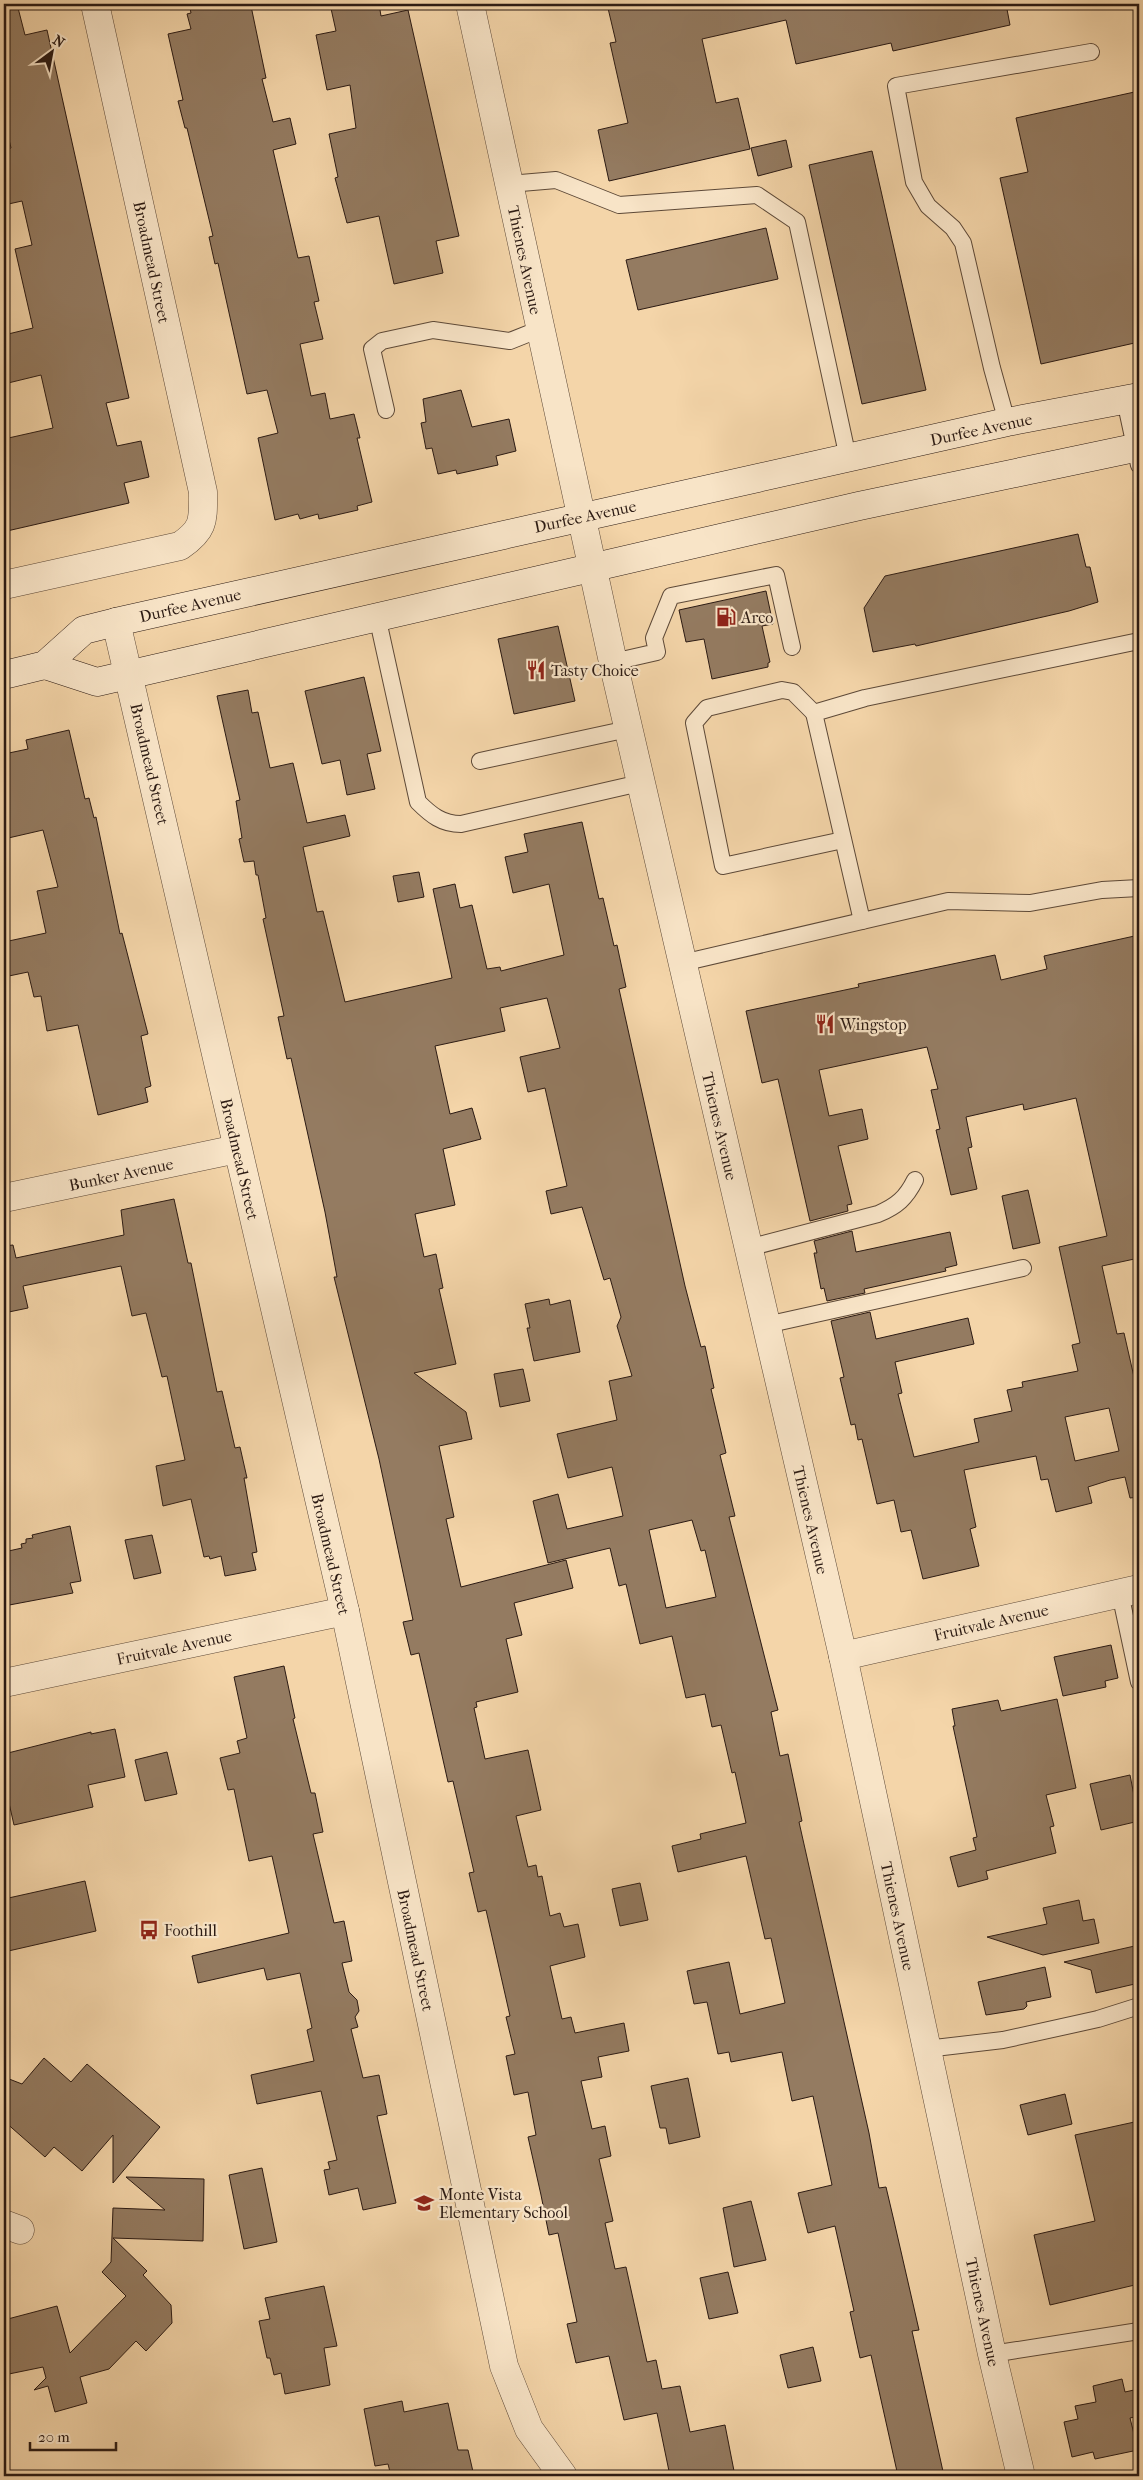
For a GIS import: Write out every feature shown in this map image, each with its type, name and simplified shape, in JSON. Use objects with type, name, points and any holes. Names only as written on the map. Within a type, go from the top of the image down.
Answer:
[{"type":"street","name":"Broadmead Street","points":[[4,585],[180,546],[194,537],[204,521],[203,492],[95,4]]},
{"type":"street","name":"Thienes Avenue","points":[[470,4],[640,783],[843,1656],[992,2354],[1021,2476]]},
{"type":"street","name":"Durfee Avenue","points":[[4,675],[45,665],[84,630],[116,622],[1007,422],[1132,398]]},
{"type":"street","points":[[45,665],[97,682],[376,616],[859,506],[1138,454]]},
{"type":"street","name":"Broadmead Street","points":[[116,622],[345,1611],[504,2366],[529,2430],[563,2476]]},
{"type":"street","name":"Bunker Avenue","points":[[4,1198],[237,1149]]},
{"type":"street","name":"Fruitvale Avenue","points":[[843,1656],[1130,1591]]},
{"type":"street","name":"Fruitvale Avenue","points":[[4,1683],[345,1611]]},
{"type":"lane","points":[[1007,422],[992,368],[963,243],[953,228],[928,206],[914,182],[896,86],[1091,52]]},
{"type":"lane","points":[[509,184],[556,180],[619,205],[757,195],[797,222],[848,458]]},
{"type":"lane","points":[[386,410],[372,349],[382,341],[434,330],[510,341],[540,329]]},
{"type":"lane","points":[[1132,398],[1138,454]]},
{"type":"lane","points":[[613,662],[657,652],[654,638],[672,596],[776,575],[792,647]]},
{"type":"lane","points":[[376,616],[418,802],[430,814],[447,824],[461,824],[640,783]]},
{"type":"lane","points":[[814,713],[865,698],[1139,641]]},
{"type":"lane","points":[[843,840],[723,866],[694,723],[707,708],[782,690],[793,692],[814,713],[862,921]]},
{"type":"lane","points":[[480,761],[628,729]]},
{"type":"lane","points":[[682,964],[948,901],[1030,903],[1102,890],[1139,888]]},
{"type":"lane","points":[[748,1248],[878,1214],[896,1206],[907,1196],[915,1180]]},
{"type":"lane","points":[[766,1325],[1023,1268]]},
{"type":"lane","points":[[1130,1591],[1139,1682]]},
{"type":"lane","points":[[926,2049],[1003,2040],[1098,2019],[1139,2006]]},
{"type":"lane","points":[[992,2354],[1139,2330]]},
{"type":"building","points":[[4,4],[17,4],[25,35],[47,30],[129,398],[106,403],[117,446],[141,441],[149,477],[124,483],[129,503],[7,531],[4,518],[4,439],[53,428],[41,375],[4,384],[4,335],[33,328],[15,249],[32,245],[22,201],[4,205],[4,150],[11,148],[4,118]]},
{"type":"building","points":[[189,4],[238,4],[239,9],[251,6],[266,78],[262,79],[273,122],[290,118],[296,144],[273,150],[298,258],[309,256],[319,301],[314,302],[323,339],[300,344],[311,396],[325,393],[330,419],[354,414],[360,438],[357,438],[372,502],[357,506],[358,510],[319,519],[318,514],[300,519],[298,514],[275,520],[258,438],[278,433],[267,390],[247,394],[218,263],[215,264],[209,237],[213,236],[187,128],[185,128],[178,101],[183,100],[168,34],[191,29],[187,14],[191,13]]},
{"type":"building","points":[[330,4],[379,4],[381,16],[408,10],[459,236],[436,241],[443,273],[394,284],[379,216],[347,223],[335,178],[338,177],[329,134],[356,128],[350,85],[327,90],[316,35],[336,31]]},
{"type":"building","points":[[607,4],[1006,4],[1010,25],[893,51],[891,43],[796,64],[786,20],[702,39],[716,103],[738,98],[750,149],[609,181],[598,130],[628,123],[610,43],[616,42]]},
{"type":"building","points":[[1139,91],[1139,342],[1041,364],[1000,178],[1028,172],[1016,118]]},
{"type":"building","points":[[786,140],[792,167],[758,176],[751,148]]},
{"type":"building","points":[[872,151],[926,390],[862,404],[809,165]]},
{"type":"building","points":[[766,228],[778,279],[638,310],[626,260]]},
{"type":"building","points":[[461,390],[472,427],[509,419],[516,451],[496,456],[498,465],[457,474],[456,470],[438,474],[432,448],[426,449],[421,423],[426,422],[423,399]]},
{"type":"building","points":[[1078,534],[1086,567],[1090,567],[1098,602],[1069,611],[916,646],[915,644],[873,652],[864,608],[885,576]]},
{"type":"building","points":[[766,591],[773,624],[762,626],[770,662],[768,667],[712,679],[704,639],[686,642],[679,610]]},
{"type":"building","points":[[558,626],[575,701],[514,714],[498,639]]},
{"type":"building","points":[[364,677],[381,751],[367,754],[375,789],[347,795],[340,760],[322,764],[305,691]]},
{"type":"building","points":[[248,690],[252,713],[258,712],[270,768],[293,763],[307,823],[345,815],[350,836],[303,847],[317,912],[323,911],[345,1002],[452,978],[433,889],[455,884],[460,908],[472,905],[487,969],[500,967],[501,971],[564,955],[549,884],[513,893],[505,857],[528,852],[524,834],[582,822],[599,899],[603,898],[614,946],[617,945],[626,987],[619,989],[685,1286],[701,1347],[705,1346],[714,1388],[711,1389],[726,1453],[720,1455],[735,1516],[729,1517],[778,1710],[771,1712],[780,1756],[788,1754],[802,1821],[799,1822],[869,2133],[879,2188],[886,2187],[919,2330],[912,2331],[944,2476],[898,2476],[871,2355],[860,2358],[850,2312],[854,2311],[835,2226],[808,2233],[798,2193],[832,2185],[813,2096],[792,2101],[782,2052],[731,2062],[729,2052],[718,2054],[707,2002],[694,2004],[687,1971],[729,1962],[740,2014],[785,2003],[771,1938],[765,1939],[746,1856],[678,1872],[672,1846],[701,1839],[700,1834],[746,1823],[735,1772],[732,1773],[721,1725],[712,1727],[705,1694],[686,1698],[672,1636],[640,1644],[626,1584],[619,1586],[610,1548],[548,1563],[533,1501],[558,1494],[567,1529],[623,1516],[612,1467],[568,1478],[557,1434],[617,1420],[609,1381],[632,1376],[617,1326],[621,1317],[610,1278],[604,1280],[582,1207],[551,1214],[546,1191],[567,1186],[545,1088],[528,1092],[520,1057],[560,1048],[547,998],[500,1008],[505,1031],[435,1046],[450,1114],[472,1108],[481,1139],[443,1149],[455,1205],[415,1214],[424,1257],[436,1254],[443,1288],[439,1289],[456,1364],[414,1373],[466,1412],[472,1439],[439,1446],[454,1517],[446,1519],[461,1587],[566,1560],[573,1588],[514,1603],[522,1635],[506,1639],[518,1692],[476,1702],[477,1707],[474,1708],[485,1759],[528,1750],[541,1810],[516,1816],[528,1867],[536,1865],[538,1877],[542,1876],[550,1916],[560,1913],[564,1927],[578,1924],[585,1957],[550,1966],[562,2019],[571,2017],[575,2033],[624,2023],[629,2051],[598,2057],[602,2077],[581,2081],[592,2129],[605,2126],[611,2156],[599,2159],[613,2221],[605,2223],[615,2269],[626,2267],[647,2362],[656,2360],[662,2389],[680,2386],[690,2432],[725,2425],[735,2476],[670,2476],[657,2413],[624,2420],[609,2356],[576,2363],[567,2324],[577,2322],[558,2233],[549,2235],[528,2137],[536,2135],[528,2092],[514,2095],[506,2056],[515,2054],[506,2017],[510,2016],[486,1910],[478,1912],[469,1873],[474,1872],[453,1781],[448,1782],[419,1653],[411,1655],[403,1622],[413,1620],[379,1459],[334,1277],[337,1277],[325,1212],[291,1058],[287,1059],[278,1017],[284,1016],[263,919],[266,918],[258,875],[256,875],[254,861],[244,862],[239,839],[242,838],[236,801],[240,800],[217,696]],"holes":[[[692,1520],[701,1551],[705,1550],[716,1597],[666,1608],[649,1530]]]},
{"type":"building","points":[[69,730],[85,799],[89,798],[94,818],[96,817],[120,934],[122,933],[148,1034],[141,1036],[151,1086],[145,1088],[148,1102],[98,1115],[78,1025],[47,1031],[41,996],[34,997],[28,972],[4,977],[4,942],[46,933],[37,891],[58,887],[43,830],[4,839],[4,754],[28,749],[26,740]]},
{"type":"building","points":[[419,872],[424,897],[398,902],[393,876]]},
{"type":"building","points":[[1139,935],[1139,1258],[1102,1266],[1117,1334],[1124,1333],[1139,1399],[1139,1497],[1130,1498],[1125,1477],[1088,1487],[1092,1503],[1056,1512],[1048,1479],[1041,1480],[1036,1456],[964,1470],[976,1527],[970,1529],[979,1566],[923,1579],[911,1530],[901,1532],[894,1500],[877,1504],[862,1439],[858,1440],[855,1424],[851,1425],[840,1378],[844,1377],[831,1321],[870,1312],[876,1339],[968,1318],[974,1344],[895,1362],[902,1393],[898,1394],[914,1457],[979,1442],[974,1419],[1012,1411],[1007,1390],[1023,1387],[1022,1382],[1078,1371],[1072,1345],[1080,1343],[1059,1247],[1107,1236],[1076,1098],[1024,1110],[1023,1104],[966,1117],[972,1147],[968,1148],[977,1189],[951,1195],[936,1130],[940,1129],[931,1090],[938,1089],[927,1047],[819,1070],[829,1116],[862,1109],[868,1139],[838,1146],[852,1204],[847,1205],[848,1211],[810,1221],[778,1079],[762,1083],[746,1011],[859,987],[858,984],[995,955],[1001,980],[1047,969],[1044,956]],"holes":[[[1109,1408],[1119,1451],[1075,1461],[1065,1417]]]},
{"type":"building","points":[[1028,1190],[1040,1243],[1013,1249],[1002,1196]]},
{"type":"building","points":[[174,1199],[188,1263],[191,1263],[217,1392],[222,1391],[235,1448],[240,1447],[247,1478],[244,1478],[257,1552],[252,1553],[256,1570],[225,1576],[221,1556],[210,1559],[209,1556],[204,1557],[191,1499],[163,1506],[156,1466],[185,1460],[167,1376],[162,1377],[146,1313],[132,1316],[121,1266],[23,1286],[28,1308],[4,1313],[4,1246],[13,1245],[16,1258],[124,1235],[121,1210]]},
{"type":"building","points":[[852,1231],[856,1252],[950,1232],[957,1265],[945,1268],[946,1271],[864,1289],[865,1293],[827,1301],[824,1288],[821,1289],[814,1253],[817,1253],[814,1241]]},
{"type":"building","points":[[549,1299],[550,1305],[570,1300],[580,1352],[534,1361],[527,1328],[530,1328],[525,1304]]},
{"type":"building","points":[[523,1369],[530,1401],[500,1407],[494,1374]]},
{"type":"building","points":[[70,1526],[81,1581],[70,1583],[73,1593],[4,1606],[4,1552],[22,1548],[21,1544],[26,1543],[26,1539],[33,1538],[32,1535]]},
{"type":"building","points":[[152,1535],[161,1573],[134,1579],[125,1540]]},
{"type":"building","points":[[1111,1645],[1118,1678],[1105,1681],[1106,1687],[1063,1696],[1054,1657]]},
{"type":"building","points":[[284,1666],[295,1718],[293,1719],[311,1793],[315,1793],[323,1832],[313,1834],[334,1923],[344,1921],[352,1961],[342,1963],[349,1992],[357,2000],[359,2011],[355,2017],[358,2027],[351,2029],[363,2078],[379,2075],[387,2114],[377,2116],[396,2203],[363,2210],[358,2188],[329,2195],[324,2170],[330,2169],[328,2162],[337,2160],[321,2091],[257,2104],[251,2075],[314,2061],[307,2030],[312,2028],[300,1973],[267,1980],[264,1968],[198,1983],[192,1956],[289,1933],[272,1856],[249,1861],[234,1789],[228,1790],[220,1758],[240,1753],[237,1741],[247,1738],[234,1677]]},
{"type":"building","points":[[1057,1699],[1076,1788],[1046,1795],[1054,1826],[1050,1827],[1056,1853],[986,1871],[988,1879],[958,1887],[950,1857],[976,1850],[973,1838],[977,1837],[953,1726],[955,1726],[952,1709],[998,1700],[1001,1711]]},
{"type":"building","points":[[115,1729],[125,1777],[88,1785],[93,1807],[14,1825],[4,1781],[4,1754],[91,1732],[91,1734]]},
{"type":"building","points":[[167,1752],[177,1794],[145,1801],[135,1760]]},
{"type":"building","points":[[1130,1775],[1139,1821],[1101,1830],[1090,1784]]},
{"type":"building","points":[[85,1881],[96,1931],[4,1952],[4,1899]]},
{"type":"building","points":[[640,1883],[648,1920],[620,1926],[612,1889]]},
{"type":"building","points":[[1079,1900],[1083,1921],[1094,1919],[1099,1943],[1043,1955],[987,1937],[1047,1924],[1043,1908]]},
{"type":"building","points":[[1139,1945],[1139,1983],[1096,1993],[1091,1970],[1064,1962]]},
{"type":"building","points":[[1045,1967],[1051,1997],[1026,2002],[1027,2006],[1024,2009],[986,2015],[978,1982]]},
{"type":"building","points":[[44,2058],[71,2082],[87,2064],[160,2127],[113,2183],[113,2135],[82,2171],[54,2147],[45,2157],[4,2121],[4,2077],[22,2084]]},
{"type":"building","points":[[688,2078],[700,2137],[669,2144],[666,2128],[660,2128],[651,2086]]},
{"type":"building","points":[[1065,2094],[1072,2124],[1028,2135],[1020,2105]]},
{"type":"building","points":[[1139,2121],[1139,2284],[1050,2305],[1034,2235],[1095,2221],[1075,2135]]},
{"type":"building","points":[[262,2168],[277,2242],[244,2249],[229,2175]]},
{"type":"building","points":[[126,2177],[204,2179],[203,2241],[113,2238],[147,2271],[143,2275],[171,2305],[172,2323],[146,2351],[136,2341],[109,2369],[80,2377],[87,2403],[55,2412],[48,2386],[34,2390],[46,2378],[43,2367],[4,2375],[4,2320],[57,2306],[70,2353],[126,2296],[102,2272],[111,2262],[113,2208],[165,2210]]},
{"type":"building","points":[[751,2201],[766,2260],[734,2267],[723,2208]]},
{"type":"building","points":[[728,2272],[738,2313],[709,2319],[700,2278]]},
{"type":"building","points":[[324,2286],[337,2346],[324,2348],[330,2385],[285,2394],[281,2373],[274,2375],[270,2358],[267,2358],[259,2321],[270,2319],[265,2298]]},
{"type":"building","points":[[813,2347],[821,2381],[788,2388],[780,2355]]},
{"type":"building","points":[[1122,2379],[1125,2392],[1134,2390],[1139,2411],[1139,2416],[1130,2418],[1138,2450],[1095,2459],[1093,2452],[1072,2457],[1064,2422],[1078,2419],[1075,2406],[1096,2402],[1093,2386]]},
{"type":"building","points":[[402,2401],[404,2412],[448,2403],[458,2450],[468,2450],[474,2476],[391,2476],[388,2464],[375,2466],[364,2409]]},
{"type":"place","name":"Arco","points":[[726,617]]},
{"type":"place","name":"Tasty Choice","points":[[536,670]]},
{"type":"place","name":"Wingstop","points":[[825,1024]]},
{"type":"place","name":"Foothill","points":[[149,1930]]},
{"type":"place","name":"Monte Vista Elementary School","points":[[424,2203]]}]
